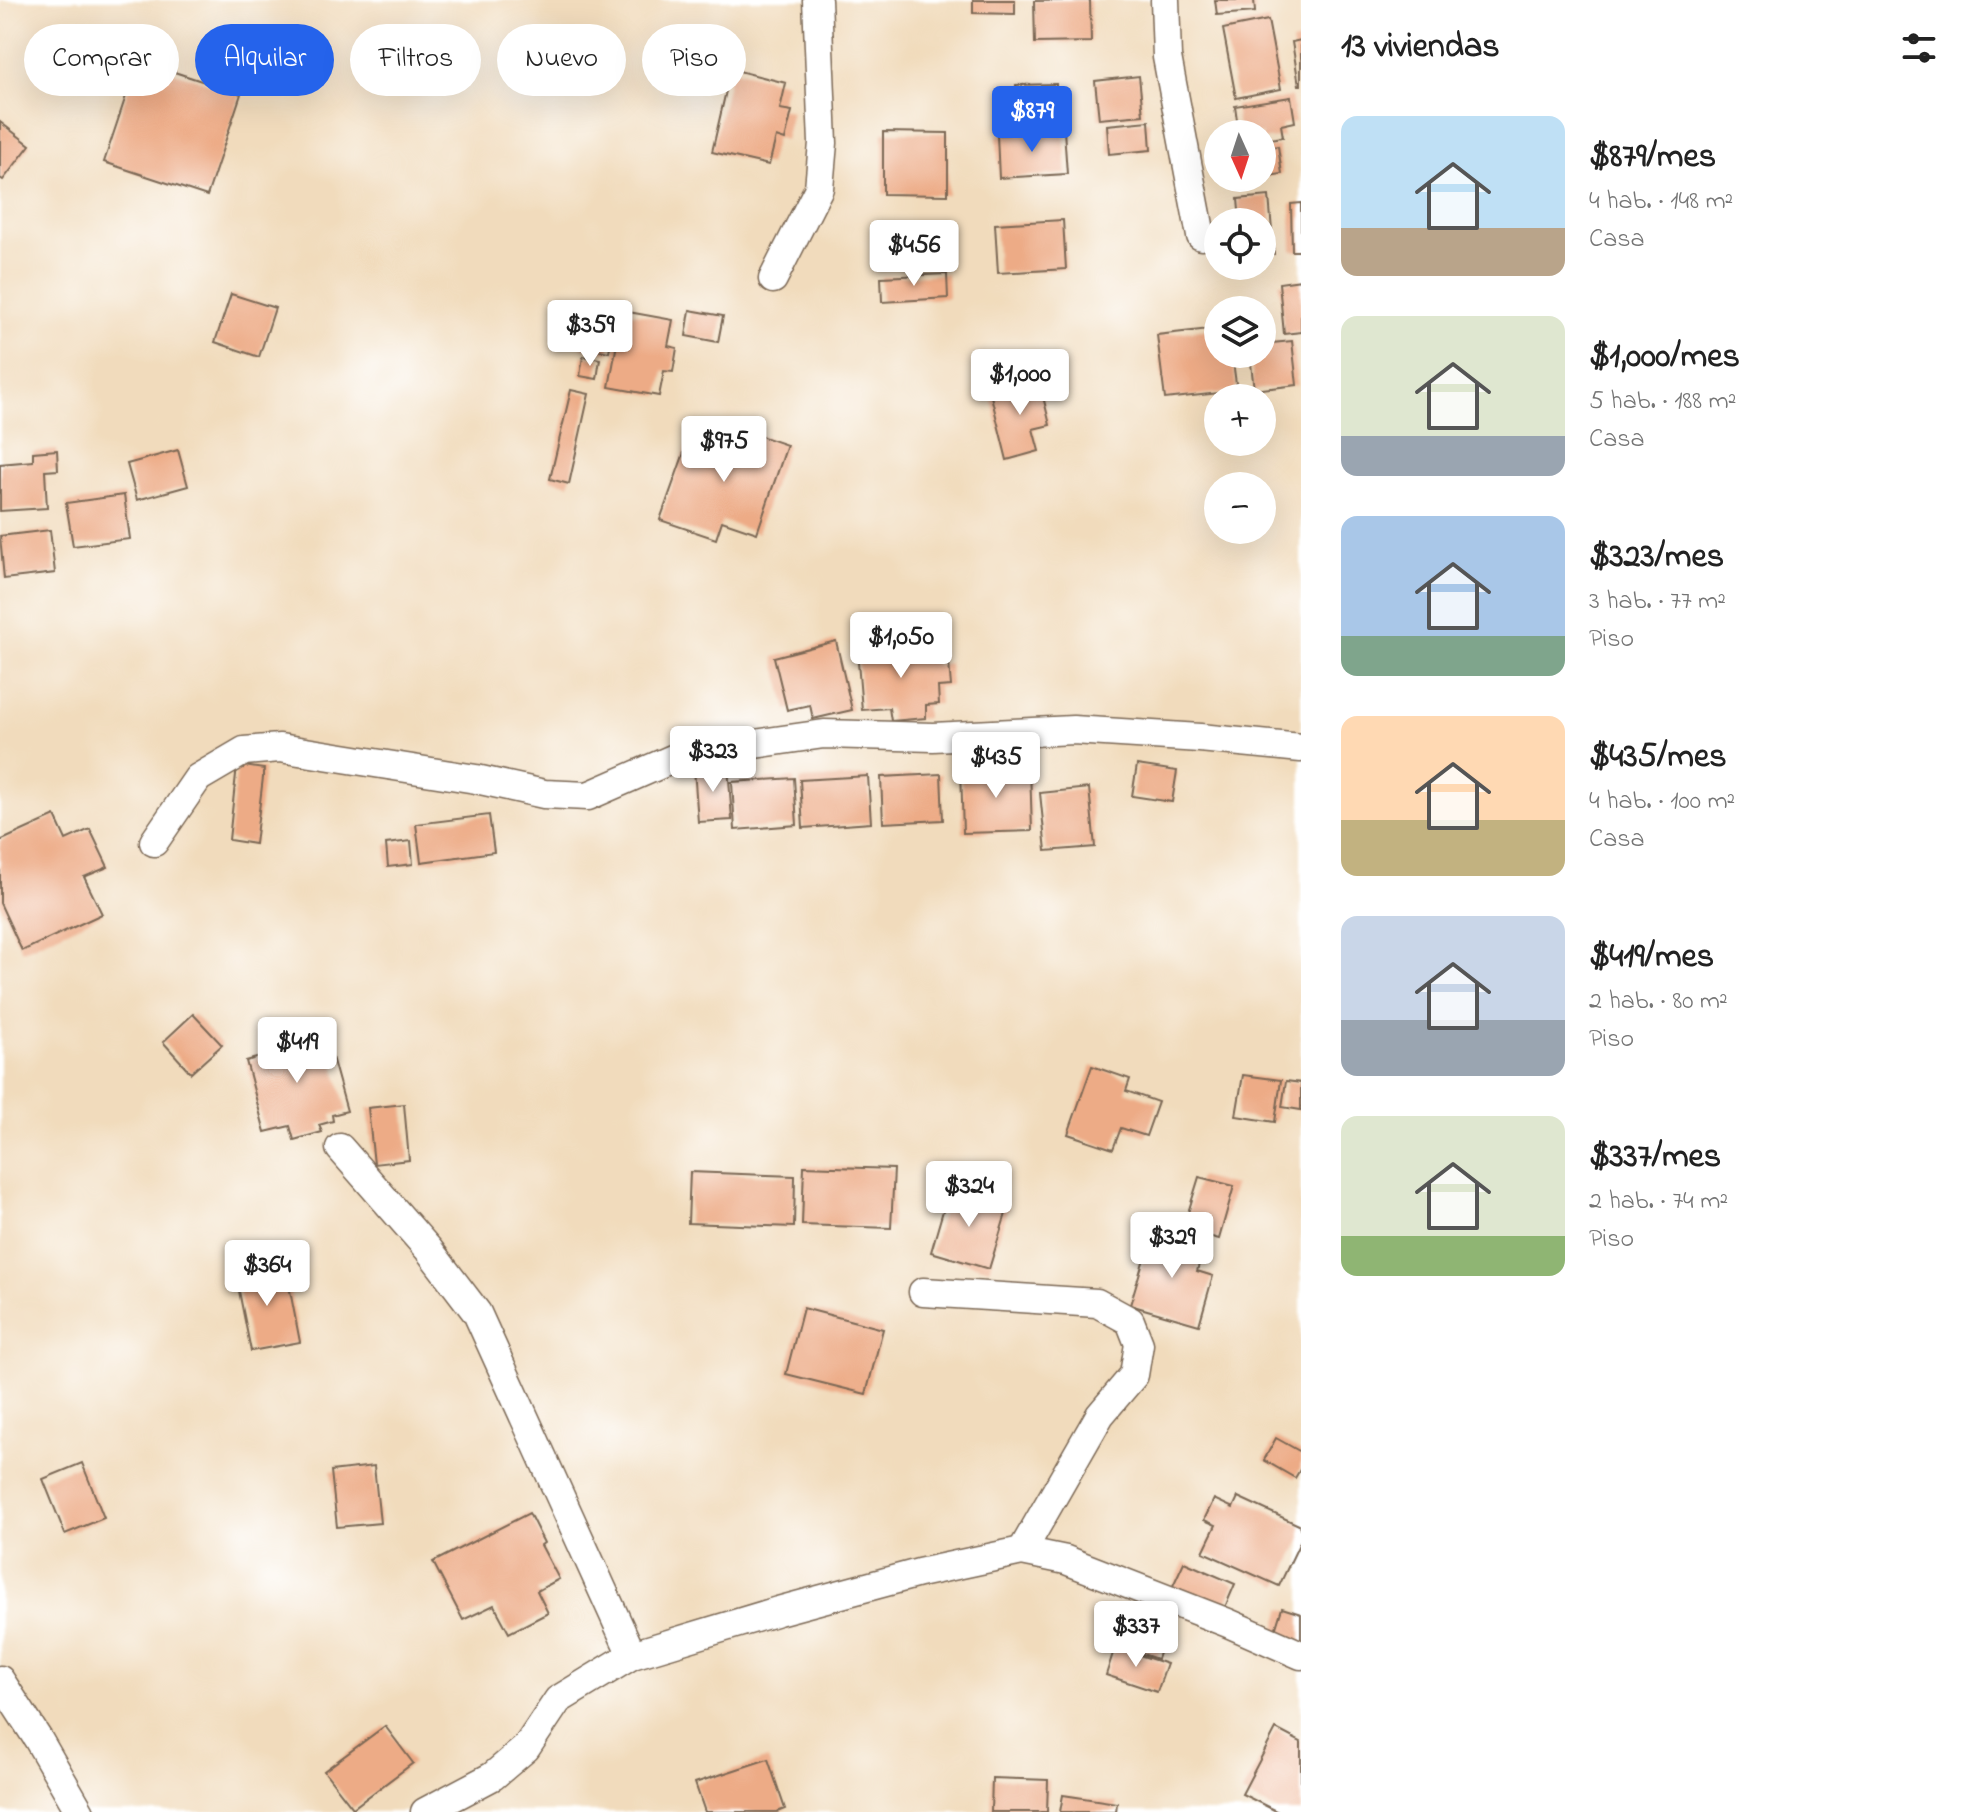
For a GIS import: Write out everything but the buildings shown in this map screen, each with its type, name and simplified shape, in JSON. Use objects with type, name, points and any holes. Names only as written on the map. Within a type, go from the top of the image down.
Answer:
[{"type":"street","points":[[773,279],[819,188],[823,143],[817,0]]},
{"type":"street","points":[[1165,0],[1167,57],[1201,236]]},
{"type":"street","points":[[154,842],[198,778],[244,751],[280,748],[476,779],[544,794],[588,796],[684,754],[824,734],[933,737],[1073,730],[1301,748]]},
{"type":"street","points":[[340,1148],[429,1250],[477,1313],[632,1655]]},
{"type":"street","points":[[923,1292],[1097,1303],[1130,1321],[1139,1344],[1134,1375],[1100,1415],[1022,1551]]},
{"type":"street","points":[[425,1812],[493,1776],[526,1748],[558,1700],[632,1655],[919,1573],[1022,1551],[1066,1560],[1301,1655]]},
{"type":"street","points":[[0,1680],[80,1812]]}]
